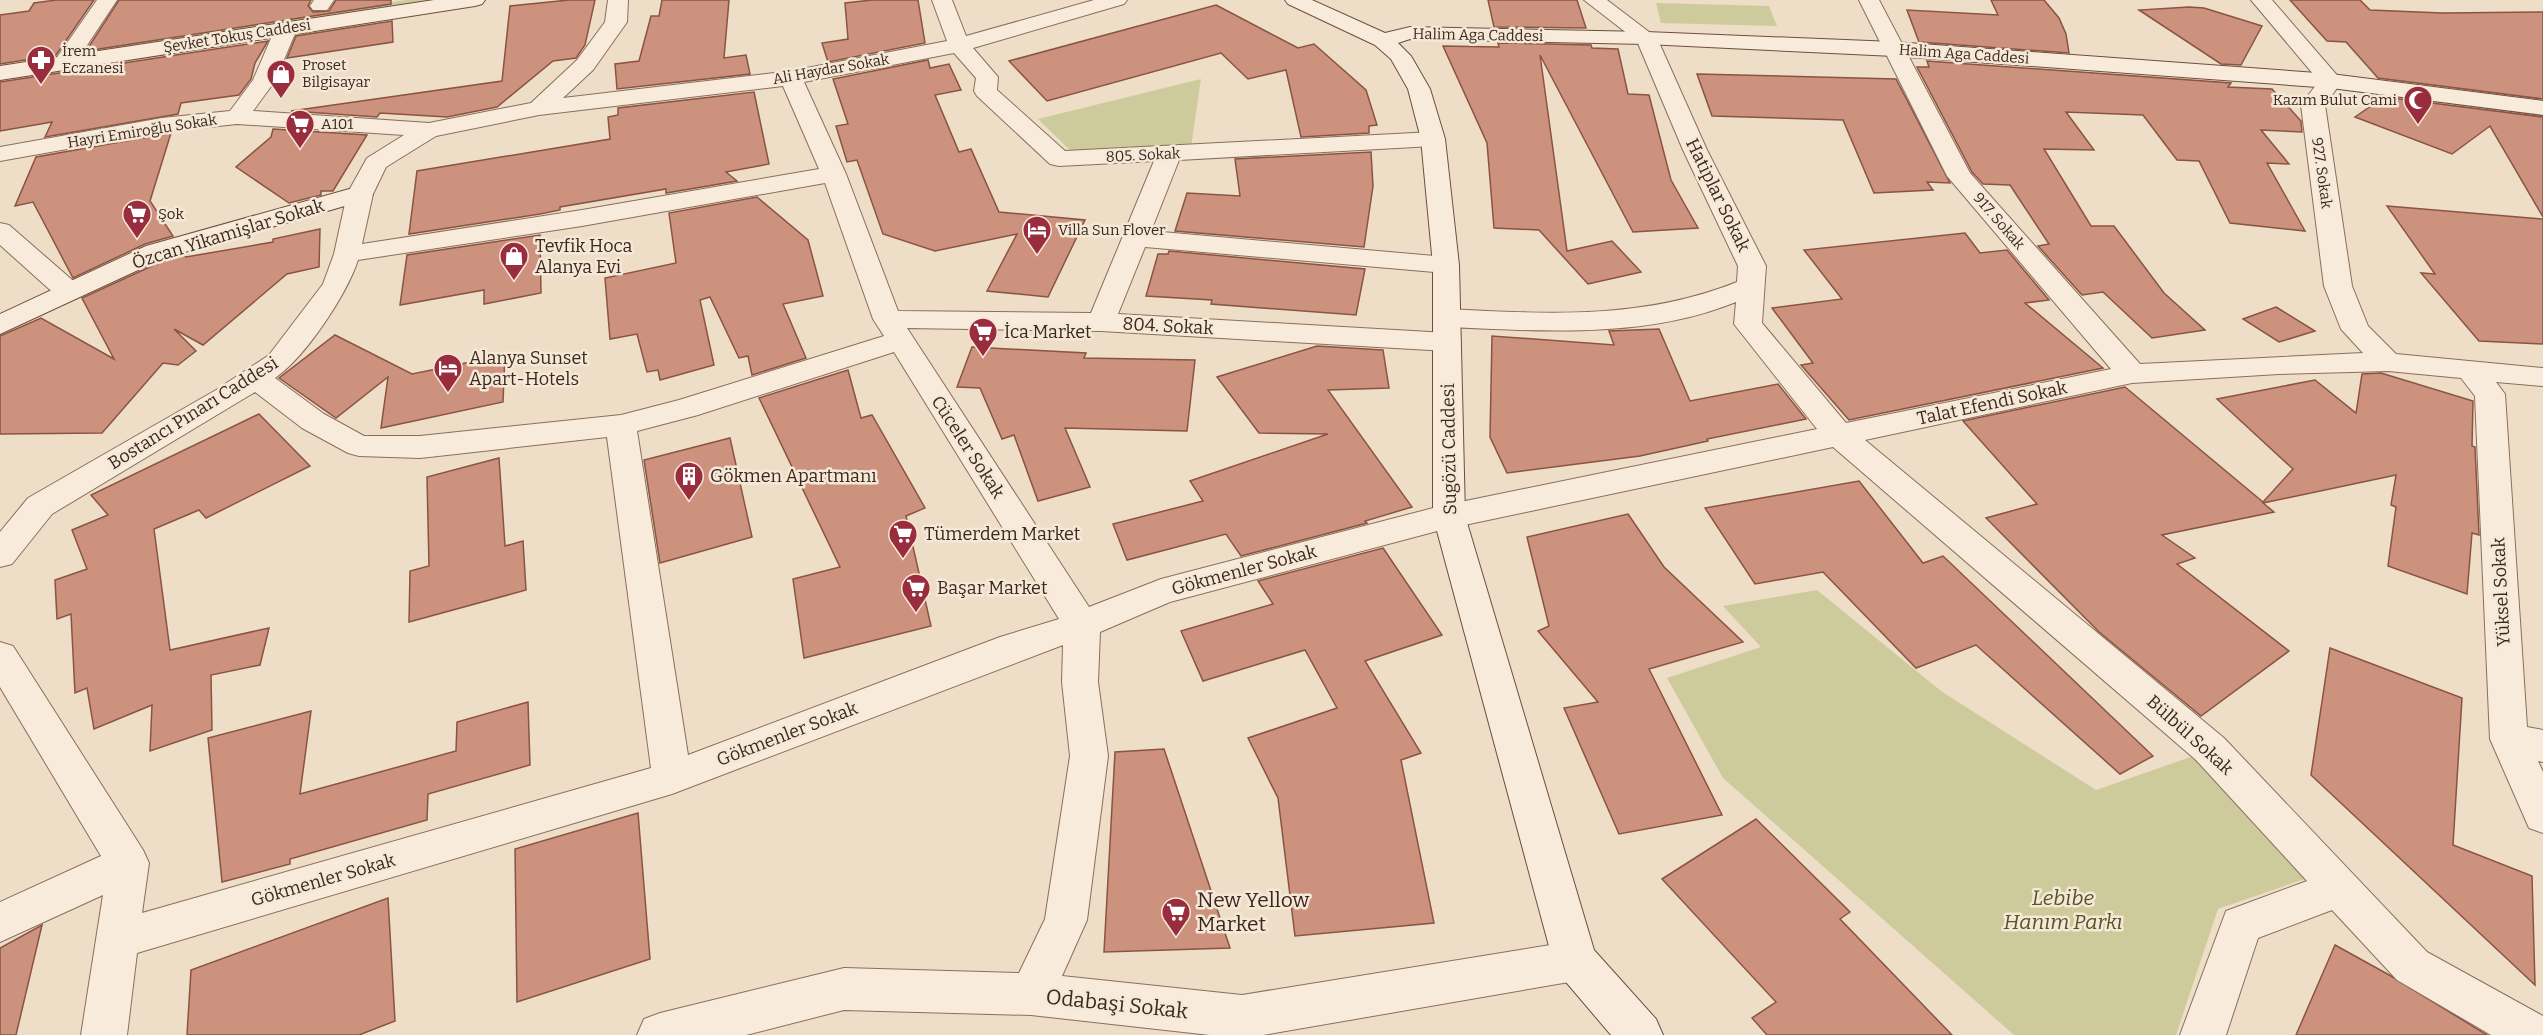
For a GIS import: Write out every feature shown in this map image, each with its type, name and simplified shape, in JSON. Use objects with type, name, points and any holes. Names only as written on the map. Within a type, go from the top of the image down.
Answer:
[{"type":"street","points":[[64,63],[107,0]]},
{"type":"street","name":"Şevket Tokuş Caddesi","points":[[0,54],[322,3],[364,0]]},
{"type":"street","name":"Şevket Tokuş Caddesi","points":[[0,73],[475,0]]},
{"type":"street","points":[[539,108],[585,65],[616,22],[618,0]]},
{"type":"street","name":"805. Sokak","points":[[942,0],[958,45],[987,77],[985,91],[1005,114],[1029,130],[1059,159],[1433,139]]},
{"type":"street","name":"Ali Haydar Sokak","points":[[539,108],[791,78],[958,45],[1117,0]]},
{"type":"street","name":"Sugözü Caddesi","points":[[1295,0],[1383,40],[1400,56],[1419,89],[1433,139],[1446,265],[1449,516],[1575,961],[1640,1035]]},
{"type":"street","points":[[1594,0],[1646,38]]},
{"type":"street","name":"917. Sokak","points":[[1869,0],[1959,176],[2132,374]]},
{"type":"street","points":[[2261,0],[2331,81]]},
{"type":"street","points":[[237,117],[264,81],[286,29]]},
{"type":"street","name":"Halim Aga Caddesi","points":[[1383,40],[1410,33],[1646,38],[1894,49],[2331,81],[2543,108]]},
{"type":"street","name":"Hatiplar Sokak","points":[[1646,38],[1695,150],[1752,266],[1748,324],[1839,435]]},
{"type":"street","name":"Cüceler Sokak","points":[[791,78],[834,174],[893,330],[1082,624]]},
{"type":"street","name":"927. Sokak","points":[[2331,81],[2313,105],[2338,286],[2355,329],[2388,362]]},
{"type":"street","name":"Bostancı Pınarı Caddesi","points":[[0,555],[40,506],[256,378],[279,362],[336,285],[347,254],[360,194],[376,163],[429,130],[539,108]]},
{"type":"street","name":"Hayri Emiroğlu Sokak","points":[[0,154],[162,124],[237,117],[429,130]]},
{"type":"street","points":[[1101,322],[1170,153]]},
{"type":"street","points":[[347,254],[582,218],[834,174]]},
{"type":"street","name":"Özcan Yikamişlar Sokak","points":[[0,325],[155,252],[360,194]]},
{"type":"street","points":[[0,231],[68,291]]},
{"type":"street","points":[[1135,238],[1446,265]]},
{"type":"street","name":"804. Sokak","points":[[256,378],[313,421],[359,446],[420,447],[621,425],[687,408],[893,330],[1101,322],[1447,330],[1667,315],[1717,302],[1750,286]]},
{"type":"street","name":"Talat Efendi Sokak","points":[[1449,516],[2132,374],[2279,365],[2388,362],[2543,377]]},
{"type":"street","name":"Yüksel Sokak","points":[[2468,368],[2490,394],[2526,742],[2543,816]]},
{"type":"street","points":[[621,425],[672,778]]},
{"type":"street","name":"Bülbül Sokak","points":[[1839,435],[2210,749],[2412,966],[2534,1035]]},
{"type":"street","name":"Gökmenler Sokak","points":[[119,939],[672,778],[1013,647],[1082,624],[1161,592],[1449,516]]},
{"type":"street","points":[[1031,994],[1066,920],[1089,756],[1080,682],[1082,624]]},
{"type":"street","points":[[0,656],[128,863],[104,1035]]},
{"type":"street","points":[[0,923],[128,863]]},
{"type":"street","points":[[2203,1035],[2241,925],[2340,888]]},
{"type":"street","name":"Odabaşi Sokak","points":[[660,1035],[844,989],[1031,994],[1242,1017],[1575,961]]},
{"type":"green space","points":[[406,0],[439,0],[89,53],[91,48]]},
{"type":"green space","points":[[1656,3],[1769,6],[1777,26],[1661,23]]},
{"type":"green space","points":[[1201,79],[1191,147],[1073,153],[1038,119]]},
{"type":"green space","name":"Lebibe Hanım Parkı","points":[[1817,590],[1941,691],[2096,790],[2202,753],[2313,876],[2218,909],[2176,1035],[2014,1035],[1723,778],[1667,678],[1761,647],[1723,606]]},
{"type":"building","points":[[56,0],[94,0],[56,55],[0,64],[0,15],[29,11],[34,3]]},
{"type":"building","points":[[119,0],[311,0],[308,6],[313,12],[329,11],[336,0],[391,0],[391,4],[86,51]]},
{"type":"building","points":[[569,0],[595,0],[585,45],[576,58],[553,61],[497,107],[447,117],[380,113],[377,117],[291,111],[502,81],[510,6]]},
{"type":"building","points":[[662,0],[729,0],[724,58],[746,55],[750,74],[617,89],[615,64],[639,61],[651,16],[659,16]]},
{"type":"building","points":[[872,0],[918,0],[925,43],[828,62],[822,43],[848,39],[845,3]]},
{"type":"building","points":[[1488,0],[1577,0],[1586,28],[1494,27]]},
{"type":"building","points":[[1991,0],[2044,0],[2059,18],[2066,34],[2069,53],[1919,42],[1907,10],[1998,15]]},
{"type":"building","points":[[2290,0],[2360,0],[2370,10],[2442,13],[2543,12],[2543,99],[2378,78],[2346,42],[2327,41]]},
{"type":"building","points":[[1216,5],[1298,48],[1314,44],[1366,90],[1377,125],[1369,126],[1369,133],[1301,137],[1286,70],[1248,79],[1221,53],[1047,101],[1009,61]]},
{"type":"building","points":[[2204,8],[2262,26],[2241,65],[2221,64],[2139,10]]},
{"type":"building","points":[[392,21],[393,42],[287,58],[296,36]]},
{"type":"building","points":[[268,41],[255,63],[251,79],[239,95],[181,103],[178,114],[45,137],[52,122],[0,131],[0,82]]},
{"type":"building","points":[[1498,43],[1591,45],[1592,48],[1618,49],[1628,94],[1649,95],[1671,180],[1698,228],[1633,232],[1540,55],[1567,251],[1612,241],[1641,272],[1588,284],[1539,230],[1494,228],[1487,143],[1443,46],[1499,47]]},
{"type":"building","points":[[928,60],[930,68],[949,64],[961,90],[935,95],[959,152],[971,149],[999,212],[1085,220],[1048,297],[987,291],[1017,234],[935,251],[883,234],[857,160],[847,162],[836,126],[848,124],[833,79]]},
{"type":"building","points":[[1927,61],[2231,83],[2228,87],[2272,89],[2301,121],[2302,132],[2261,130],[2289,164],[2267,163],[2305,231],[2230,223],[2199,161],[2177,160],[2143,115],[2066,112],[2094,150],[2044,149],[2091,226],[2114,226],[2164,293],[2205,330],[2152,338],[2103,292],[2082,295],[2038,246],[2049,244],[2010,185],[1983,184],[1972,172],[1917,67],[1929,67]]},
{"type":"building","points":[[1697,74],[1896,79],[1950,183],[1927,182],[1933,190],[1874,193],[1843,120],[1712,116]]},
{"type":"building","points":[[754,92],[769,164],[726,172],[737,181],[666,193],[666,189],[560,207],[560,210],[540,214],[409,234],[417,171],[610,139],[608,117],[618,115],[618,108]]},
{"type":"building","points":[[2384,97],[2543,117],[2543,217],[2490,126],[2452,154],[2355,117]]},
{"type":"building","points":[[273,129],[367,135],[333,191],[321,191],[321,195],[289,203],[236,167],[271,137]]},
{"type":"building","points":[[171,133],[150,201],[173,236],[145,244],[73,278],[33,202],[15,206],[36,157]]},
{"type":"building","points":[[1371,152],[1373,186],[1364,247],[1175,231],[1187,193],[1240,196],[1235,159]]},
{"type":"building","points":[[757,197],[808,240],[823,296],[783,304],[806,358],[752,375],[748,356],[739,358],[710,297],[700,300],[714,365],[660,380],[658,370],[647,372],[637,334],[610,339],[605,278],[676,263],[669,213]]},
{"type":"building","points":[[2387,206],[2543,219],[2543,344],[2479,341],[2421,273],[2435,274]]},
{"type":"building","points":[[320,229],[319,267],[287,274],[203,345],[174,329],[196,351],[178,365],[163,363],[102,433],[0,434],[0,336],[41,318],[114,359],[82,298],[165,260],[184,255],[186,257],[273,242],[273,239]]},
{"type":"building","points":[[1965,233],[1980,253],[2007,250],[2049,300],[2025,303],[2103,368],[1849,420],[1801,365],[1813,363],[1772,308],[1842,299],[1804,250]]},
{"type":"building","points":[[540,235],[541,293],[484,304],[484,290],[400,305],[407,255]]},
{"type":"building","points":[[1169,251],[1365,269],[1356,315],[1211,304],[1212,300],[1146,296],[1158,254],[1168,254]]},
{"type":"building","points":[[2276,307],[2315,331],[2279,342],[2243,319]]},
{"type":"building","points":[[1659,329],[1690,401],[1778,384],[1806,419],[1707,439],[1708,441],[1640,456],[1507,473],[1490,437],[1492,336],[1614,345],[1609,331]]},
{"type":"building","points":[[335,335],[412,374],[505,355],[503,402],[381,428],[388,377],[336,418],[279,378]]},
{"type":"building","points":[[1317,346],[1383,350],[1389,388],[1328,390],[1412,507],[1365,521],[1367,523],[1241,556],[1226,534],[1127,560],[1113,524],[1203,501],[1190,481],[1328,434],[1259,433],[1217,377]]},
{"type":"building","points":[[972,347],[1086,353],[1084,358],[1195,360],[1187,431],[1065,428],[1090,487],[1038,501],[1014,435],[1002,439],[980,388],[957,387]]},
{"type":"building","points":[[848,370],[861,418],[872,415],[925,508],[906,516],[931,626],[804,658],[793,579],[840,567],[759,398]]},
{"type":"building","points":[[2381,373],[2473,401],[2472,446],[2475,447],[2479,535],[2472,533],[2467,594],[2388,566],[2396,507],[2391,505],[2396,475],[2263,503],[2274,512],[2162,535],[2195,558],[2177,564],[2289,651],[2201,716],[2099,632],[1986,518],[2037,504],[1963,421],[2125,387],[2263,502],[2293,469],[2217,399],[2315,380],[2356,413],[2362,374]]},
{"type":"building","points":[[259,414],[310,466],[206,518],[199,510],[154,529],[170,650],[269,628],[260,665],[211,675],[212,730],[150,751],[152,705],[94,729],[87,688],[75,693],[71,614],[57,619],[55,580],[87,569],[72,530],[108,515],[91,495]]},
{"type":"building","name":"Gökmen Apartmanı","points":[[730,438],[752,537],[660,563],[644,460]]},
{"type":"building","points":[[499,458],[505,546],[523,541],[526,590],[409,622],[410,571],[429,566],[427,477]]},
{"type":"building","points":[[1859,481],[1923,563],[1943,556],[2153,756],[2120,774],[1976,645],[1916,668],[1823,572],[1755,584],[1705,508]]},
{"type":"building","points":[[1628,514],[1664,567],[1743,642],[1649,669],[1722,815],[1619,834],[1564,708],[1598,702],[1538,631],[1549,626],[1527,537]]},
{"type":"building","points":[[1383,548],[1442,635],[1365,661],[1421,753],[1401,760],[1434,923],[1295,936],[1278,798],[1248,738],[1337,708],[1305,650],[1203,681],[1181,631],[1273,604],[1258,581]]},
{"type":"building","points":[[2330,648],[2462,698],[2453,845],[2532,876],[2535,985],[2311,775]]},
{"type":"building","points":[[528,702],[530,765],[428,794],[427,820],[290,859],[290,864],[222,882],[208,738],[311,711],[300,794],[456,751],[457,722]]},
{"type":"building","points":[[1164,749],[1230,948],[1104,952],[1115,752]]},
{"type":"building","points":[[638,813],[650,959],[517,1002],[515,849]]},
{"type":"building","points":[[1756,819],[1850,912],[1840,919],[1952,1035],[1767,1035],[1752,1018],[1776,1002],[1662,879]]},
{"type":"building","points":[[388,898],[395,1021],[359,1035],[187,1035],[191,970]]},
{"type":"building","points":[[42,925],[16,1035],[0,1035],[0,948]]},
{"type":"building","points":[[2335,945],[2391,976],[2487,1035],[2296,1035]]},
{"type":"place","name":"İrem Eczanesi","points":[[41,86]]},
{"type":"place","name":"Proset Bilgisayar","points":[[281,100]]},
{"type":"place","name":"Kazım Bulut Cami","points":[[2418,126]]},
{"type":"place","name":"A101","points":[[300,150]]},
{"type":"place","name":"Şok","points":[[137,240]]},
{"type":"place","name":"Villa Sun Flover","points":[[1037,256]]},
{"type":"place","name":"Tevfik Hoca Alanya Evi","points":[[514,282]]},
{"type":"place","name":"İca Market","points":[[983,358]]},
{"type":"place","name":"Alanya Sunset Apart-Hotels","points":[[448,394]]},
{"type":"place","name":"Gökmen Apartmanı","points":[[689,502]]},
{"type":"place","name":"Tümerdem Market","points":[[903,560]]},
{"type":"place","name":"Başar Market","points":[[916,614]]},
{"type":"place","name":"New Yellow Market","points":[[1176,938]]}]
